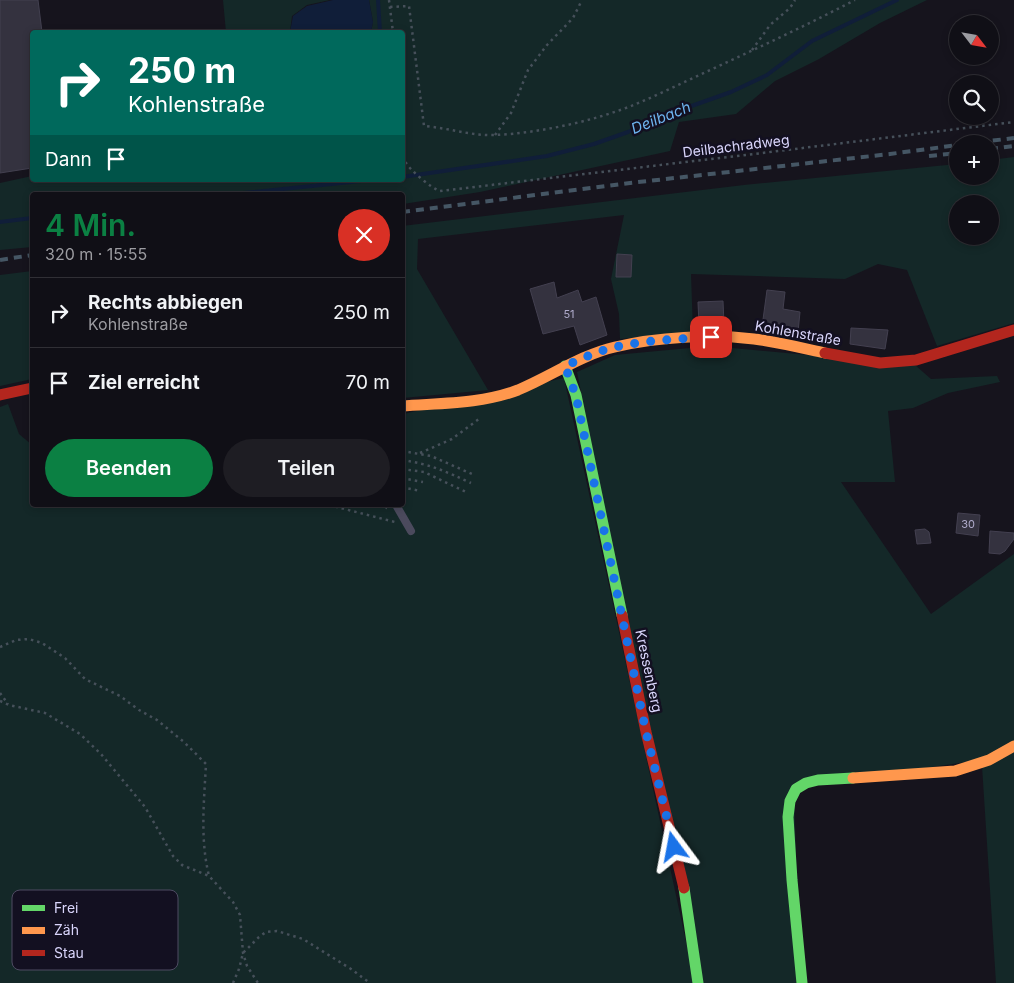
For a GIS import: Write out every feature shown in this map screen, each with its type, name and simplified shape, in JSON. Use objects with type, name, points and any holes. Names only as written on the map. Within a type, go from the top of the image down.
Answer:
[{"type":"street","name":"Kohlenstraße","points":[[405,406],[478,401],[517,390],[565,366],[614,347],[662,340],[711,337],[754,339],[880,363],[916,360],[1014,330]]},
{"type":"street","name":"Kressenberg","points":[[565,366],[576,396],[646,732],[686,897],[698,983]]},
{"type":"street","points":[[0,395],[30,388]]},
{"type":"street","points":[[802,983],[789,838],[790,801],[796,789],[806,783],[818,780],[955,771],[989,760],[1014,746]]},
{"type":"lane","points":[[397,507],[410,528]]},
{"type":"path","points":[[389,0],[393,30]]},
{"type":"path","points":[[495,135],[511,113],[528,70],[547,45],[573,18],[582,0]]},
{"type":"path","points":[[751,52],[770,25],[790,8],[796,0]]},
{"type":"path","points":[[390,8],[409,6],[424,126],[448,128],[470,134],[495,135],[524,132],[577,122],[635,105],[751,52],[855,0]]},
{"type":"path","name":"Deilbachradweg","points":[[405,158],[406,163],[432,187],[440,191],[1014,122]]},
{"type":"path","points":[[420,453],[452,440],[479,419]]},
{"type":"path","points":[[405,451],[420,453],[472,474]]},
{"type":"path","points":[[405,460],[436,467],[471,483]]},
{"type":"path","points":[[405,469],[424,472],[466,492]]},
{"type":"path","points":[[405,479],[423,482]]},
{"type":"path","points":[[405,488],[420,491]]},
{"type":"path","points":[[336,507],[410,528]]},
{"type":"path","points":[[0,647],[16,640],[29,639],[42,643],[66,658],[85,679],[120,696],[157,720],[199,756],[206,764],[202,817],[205,862],[209,876]]},
{"type":"path","points":[[0,693],[9,705]]},
{"type":"path","points":[[0,701],[9,705],[45,713],[80,734],[101,754],[145,807],[173,856],[182,864],[209,876],[233,902],[240,915],[243,954],[247,966],[258,983]]},
{"type":"path","points":[[233,983],[243,954],[258,937],[266,932],[277,931],[303,939],[370,983]]},
{"type":"green space","points":[[223,0],[330,0],[307,5],[292,16],[290,30],[226,30]]},
{"type":"green space","points":[[369,0],[927,0],[880,23],[819,59],[775,81],[736,114],[679,122],[670,151],[480,192],[405,204],[405,192],[30,192],[30,247],[0,250],[0,183],[30,176],[30,182],[405,182],[405,30],[371,30],[373,22]]},
{"type":"green space","points":[[1014,157],[1014,323],[937,346],[907,270],[878,264],[845,279],[691,274],[693,332],[620,339],[619,314],[611,279],[624,215],[418,239],[417,269],[488,390],[405,398],[405,226],[744,185],[949,165],[949,185],[999,185],[999,159]]},
{"type":"green space","points":[[30,271],[30,379],[0,386],[0,275]]},
{"type":"green space","points":[[711,346],[915,365],[931,379],[997,376],[1000,382],[948,393],[913,408],[888,411],[895,482],[841,482],[931,614],[1014,554],[1014,742],[980,760],[794,787],[800,983],[701,983],[577,372],[615,355]]},
{"type":"green space","points":[[564,378],[695,983],[0,983],[0,407],[8,404],[19,434],[30,443],[30,507],[405,507],[405,414]]},
{"type":"green space","points":[[1014,749],[1014,983],[996,983],[982,766]]},
{"type":"water","points":[[333,0],[369,0],[373,22],[371,30],[290,30],[293,16],[307,6]]},
{"type":"building","points":[[0,0],[38,0],[42,30],[30,30],[30,168],[0,173]]},
{"type":"building","points":[[617,254],[632,255],[631,277],[616,277]]},
{"type":"building","points":[[554,282],[557,298],[578,290],[582,302],[596,297],[607,335],[580,345],[574,326],[543,334],[530,289]]},
{"type":"building","points":[[767,290],[785,292],[783,309],[800,312],[798,332],[762,327]]},
{"type":"building","points":[[723,301],[724,324],[699,325],[698,302]]},
{"type":"building","points":[[851,328],[888,330],[885,349],[850,344]]},
{"type":"building","points":[[958,513],[980,515],[978,536],[956,533]]},
{"type":"building","points":[[925,529],[929,532],[931,543],[917,544],[915,530]]},
{"type":"building","points":[[990,531],[1014,533],[1014,539],[1005,551],[1000,554],[989,553]]},
{"type":"waterway","points":[[378,0],[380,30]]},
{"type":"waterway","name":"Deilbach","points":[[405,177],[547,156],[594,144],[628,132],[666,115],[731,92],[767,75],[812,41],[897,0]]},
{"type":"waterway","name":"Deilbach","points":[[253,192],[351,182]]},
{"type":"waterway","name":"Deilbach","points":[[0,222],[30,218]]},
{"type":"railway","points":[[999,140],[1014,138]]},
{"type":"railway","points":[[405,212],[630,183],[949,146]]},
{"type":"railway","points":[[999,148],[1014,146]]},
{"type":"railway","points":[[929,156],[949,154]]},
{"type":"railway","points":[[0,260],[30,255]]},
{"type":"traffic: fast","points":[[565,366],[576,395],[622,615]]},
{"type":"traffic: fast","points":[[802,983],[792,880],[788,817],[790,801],[796,789],[806,783],[818,780],[853,778]]},
{"type":"traffic: fast","points":[[684,888],[698,983]]},
{"type":"traffic: slow","points":[[405,406],[461,402],[504,395],[530,385],[590,355],[615,347],[648,341],[702,337],[737,337],[825,353]]},
{"type":"traffic: slow","points":[[853,778],[955,771],[989,760],[1014,746]]},
{"type":"traffic: jam","points":[[825,353],[880,363],[916,360],[1014,330]]},
{"type":"traffic: jam","points":[[0,395],[30,388]]},
{"type":"traffic: jam","points":[[622,615],[646,732],[684,888]]},
{"type":"route","points":[[674,847],[646,732],[576,396],[565,366],[614,347],[662,340],[711,337]]}]
